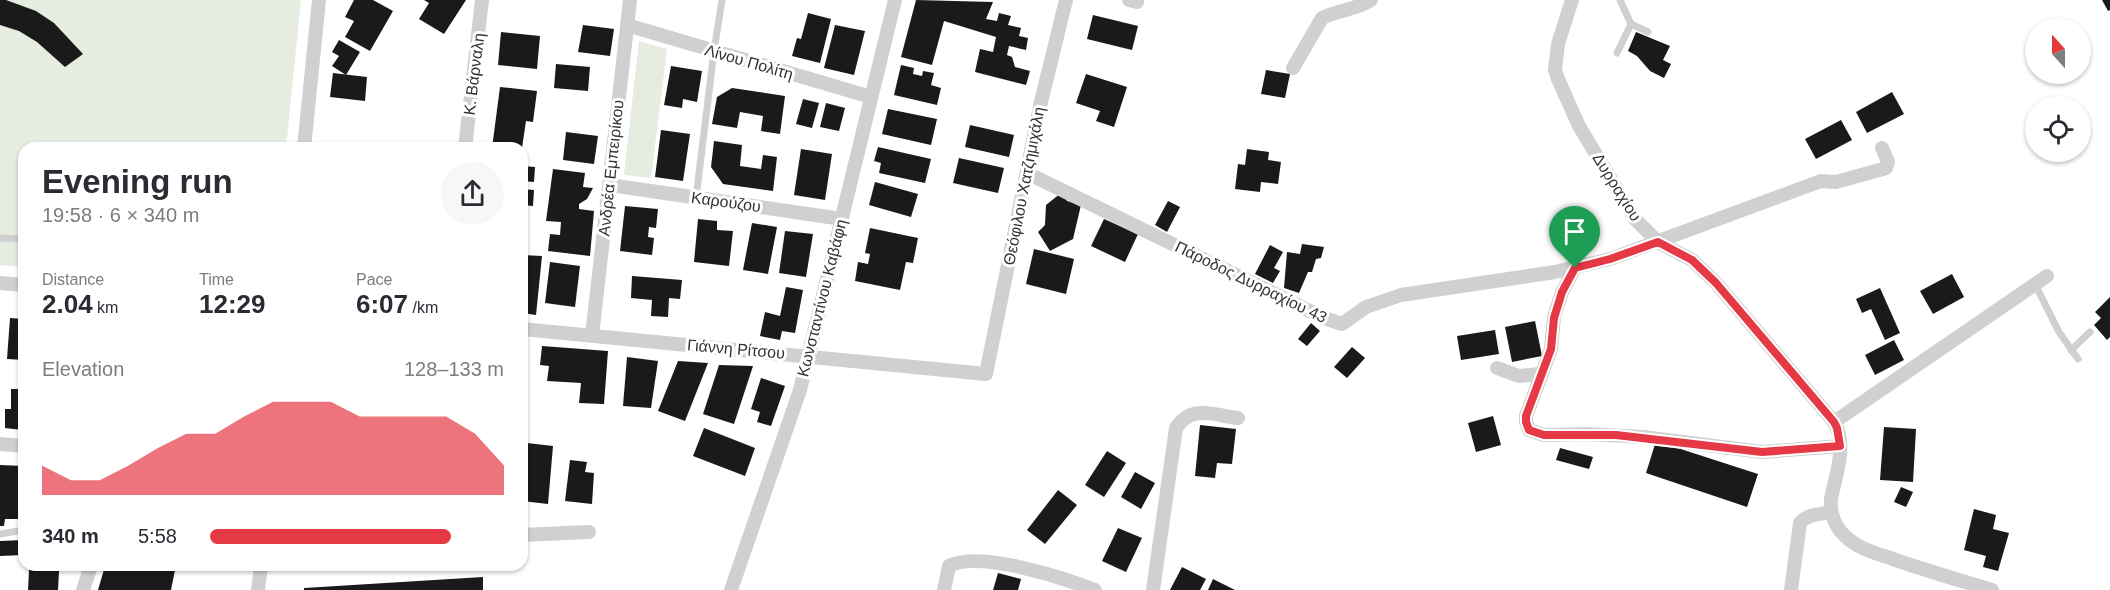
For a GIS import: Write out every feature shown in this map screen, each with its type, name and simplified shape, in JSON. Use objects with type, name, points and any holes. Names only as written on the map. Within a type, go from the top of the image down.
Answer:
[{"type":"street","points":[[305,142],[319,0]]},
{"type":"street","name":"Κ. Βάρναλη","points":[[466,142],[482,0]]},
{"type":"street","name":"Ανδρέα Εμπειρίκου","points":[[592,336],[630,0]]},
{"type":"street","name":"Κωνσταντίνου Καβάφη","points":[[731,590],[793,412],[895,0]]},
{"type":"street","name":"Θεόφιλου Χατζημιχάλη","points":[[986,374],[1046,77],[1066,0]]},
{"type":"street","points":[[1293,68],[1322,18],[1360,6],[1371,0]]},
{"type":"street","name":"Δυρραχίου","points":[[1572,0],[1558,44],[1556,70],[1557,79],[1579,126],[1635,219],[1658,242],[1692,260],[1716,283],[1834,422],[1840,446],[1830,500],[1831,512]]},
{"type":"street","name":"Λίνου Πολίτη","points":[[627,25],[871,97]]},
{"type":"street","name":"Πάροδος Δυρραχίου 43","points":[[1026,173],[1337,323],[1346,322],[1374,304],[1401,295],[1575,268],[1610,259],[1821,181],[1836,182],[1886,168],[1888,162],[1882,148]]},
{"type":"street","name":"Καρούζου","points":[[610,185],[842,219]]},
{"type":"street","points":[[1575,268],[1562,292],[1554,318],[1551,349],[1526,416],[1527,427],[1535,433],[1625,435],[1762,452],[1840,446]]},
{"type":"street","points":[[1834,422],[2041,280]]},
{"type":"street","points":[[0,283],[18,284]]},
{"type":"street","name":"Γιάννη Ρίτσου","points":[[528,330],[986,374]]},
{"type":"street","points":[[1497,368],[1519,376],[1540,374]]},
{"type":"street","points":[[1153,590],[1176,428],[1183,418],[1192,413],[1238,418]]},
{"type":"street","points":[[0,444],[18,446]]},
{"type":"street","points":[[1791,590],[1800,523],[1810,516],[1831,512],[1843,535],[1863,549],[1992,590]]},
{"type":"street","points":[[528,535],[589,532]]},
{"type":"street","points":[[944,590],[949,566],[958,561],[978,561],[1024,568],[1056,575],[1095,590]]},
{"type":"street","points":[[83,590],[89,571]]},
{"type":"street","points":[[261,571],[262,588]]},
{"type":"lane","points":[[696,198],[722,0]]},
{"type":"lane","points":[[1620,0],[1630,24],[1648,32]]},
{"type":"lane","points":[[1617,53],[1630,24]]},
{"type":"lane","points":[[0,238],[18,239]]},
{"type":"lane","points":[[2041,280],[2059,332],[2078,359]]},
{"type":"lane","points":[[2071,350],[2090,332]]},
{"type":"lane","points":[[0,534],[18,531]]},
{"type":"shaded area","points":[[0,0],[301,0],[287,142],[18,142],[18,266],[0,265]]},
{"type":"shaded area","points":[[639,41],[667,49],[651,178],[624,175]]},
{"type":"building","points":[[0,0],[36,11],[54,23],[83,54],[65,67],[37,42],[19,31],[0,25]]},
{"type":"building","points":[[354,0],[373,0],[393,11],[370,51],[345,37],[354,21],[345,17]]},
{"type":"building","points":[[424,0],[466,0],[444,34],[419,19],[429,3]]},
{"type":"building","points":[[916,0],[993,2],[986,19],[997,21],[999,13],[1011,16],[1008,25],[1021,28],[1019,36],[1028,38],[1026,50],[1009,46],[1007,55],[1012,57],[1015,67],[1030,71],[1026,85],[975,72],[980,49],[993,52],[996,37],[944,21],[932,65],[901,57]]},
{"type":"building","points":[[2102,0],[2110,0],[2110,10],[2108,11]]},
{"type":"building","points":[[808,13],[831,19],[820,63],[792,56],[797,38],[801,39]]},
{"type":"building","points":[[1093,15],[1138,26],[1132,50],[1087,39]]},
{"type":"building","points":[[583,25],[614,29],[610,56],[578,52]]},
{"type":"building","points":[[835,25],[865,31],[854,75],[824,68]]},
{"type":"building","points":[[501,32],[540,36],[537,69],[498,65]]},
{"type":"building","points":[[1636,32],[1670,46],[1663,60],[1671,64],[1664,78],[1650,71],[1637,56],[1628,51]]},
{"type":"building","points":[[339,40],[360,52],[346,75],[332,66],[339,56],[332,52]]},
{"type":"building","points":[[556,64],[590,67],[588,91],[554,88]]},
{"type":"building","points":[[901,65],[914,68],[913,74],[922,76],[923,71],[934,73],[931,85],[941,88],[937,105],[894,95]]},
{"type":"building","points":[[671,66],[702,71],[697,102],[683,99],[682,108],[664,105]]},
{"type":"building","points":[[1266,70],[1290,74],[1285,98],[1261,94]]},
{"type":"building","points":[[333,73],[367,77],[365,101],[330,97]]},
{"type":"building","points":[[1086,74],[1127,87],[1114,127],[1096,121],[1100,111],[1076,103]]},
{"type":"building","points":[[500,87],[537,91],[533,122],[526,121],[523,142],[493,142]]},
{"type":"building","points":[[732,88],[785,96],[780,134],[761,131],[763,116],[740,112],[737,128],[712,124],[717,97]]},
{"type":"building","points":[[1892,92],[1904,114],[1867,133],[1856,112]]},
{"type":"building","points":[[803,99],[819,103],[812,128],[796,124]]},
{"type":"building","points":[[826,103],[845,108],[839,131],[820,127]]},
{"type":"building","points":[[888,109],[937,119],[931,145],[882,134]]},
{"type":"building","points":[[1841,120],[1852,140],[1816,159],[1805,139]]},
{"type":"building","points":[[970,125],[1014,135],[1009,157],[965,147]]},
{"type":"building","points":[[661,130],[690,134],[683,181],[655,177]]},
{"type":"building","points":[[566,132],[598,136],[594,164],[563,160]]},
{"type":"building","points":[[714,141],[742,145],[740,166],[761,169],[763,155],[777,157],[773,191],[723,184],[711,167]]},
{"type":"building","points":[[878,147],[931,159],[925,183],[879,173],[881,163],[874,161]]},
{"type":"building","points":[[801,149],[832,154],[825,200],[794,195]]},
{"type":"building","points":[[1247,149],[1269,152],[1268,160],[1281,162],[1278,184],[1261,182],[1260,192],[1235,189],[1238,164],[1245,165]]},
{"type":"building","points":[[959,158],[1004,168],[998,193],[953,183]]},
{"type":"building","points":[[528,166],[535,167],[534,182],[528,182]]},
{"type":"building","points":[[553,169],[585,173],[583,187],[593,188],[587,199],[579,204],[579,209],[594,211],[590,256],[548,251],[550,234],[560,235],[561,222],[546,221]]},
{"type":"building","points":[[875,182],[918,194],[911,217],[869,205]]},
{"type":"building","points":[[528,190],[534,190],[533,206],[528,206]]},
{"type":"building","points":[[1061,193],[1067,201],[1081,205],[1073,239],[1050,251],[1038,232],[1045,225],[1046,205]]},
{"type":"building","points":[[1168,201],[1180,207],[1167,232],[1155,225]]},
{"type":"building","points":[[625,206],[658,209],[656,228],[649,227],[648,237],[654,238],[652,255],[620,251]]},
{"type":"building","points":[[698,219],[717,221],[717,230],[733,231],[729,266],[694,262]]},
{"type":"building","points":[[1104,219],[1138,234],[1125,262],[1091,246]]},
{"type":"building","points":[[752,223],[777,227],[768,274],[743,270]]},
{"type":"building","points":[[870,228],[918,238],[913,263],[906,262],[900,290],[855,281],[858,262],[868,264],[870,254],[865,253]]},
{"type":"building","points":[[785,231],[813,234],[806,277],[779,273]]},
{"type":"building","points":[[1302,244],[1324,247],[1321,258],[1316,259],[1312,272],[1308,272],[1299,293],[1284,288],[1287,252],[1300,254]]},
{"type":"building","points":[[1270,245],[1283,252],[1274,268],[1280,271],[1273,283],[1255,274]]},
{"type":"building","points":[[1034,249],[1074,259],[1066,294],[1026,284]]},
{"type":"building","points":[[528,255],[542,256],[536,315],[528,314]]},
{"type":"building","points":[[550,262],[580,266],[575,307],[545,303]]},
{"type":"building","points":[[1952,274],[1964,297],[1933,314],[1920,291]]},
{"type":"building","points":[[632,276],[682,280],[680,299],[669,298],[668,317],[651,316],[652,300],[631,298]]},
{"type":"building","points":[[786,287],[803,290],[795,333],[782,331],[780,340],[760,336],[765,312],[780,316]]},
{"type":"building","points":[[1880,288],[1900,333],[1885,340],[1871,309],[1862,313],[1856,299]]},
{"type":"building","points":[[2110,297],[2110,337],[2107,340],[2094,325],[2101,318],[2095,312]]},
{"type":"building","points":[[10,318],[18,319],[18,360],[7,359]]},
{"type":"building","points":[[1535,321],[1542,356],[1512,362],[1505,327]]},
{"type":"building","points":[[1311,323],[1320,331],[1307,346],[1298,339]]},
{"type":"building","points":[[1495,330],[1499,354],[1461,360],[1457,336]]},
{"type":"building","points":[[1894,340],[1904,360],[1875,375],[1865,355]]},
{"type":"building","points":[[542,346],[608,351],[604,404],[579,403],[581,383],[547,381],[549,366],[540,365]]},
{"type":"building","points":[[1352,347],[1365,358],[1347,378],[1334,367]]},
{"type":"building","points":[[627,357],[658,361],[651,408],[623,406]]},
{"type":"building","points":[[678,361],[708,363],[685,421],[658,411]]},
{"type":"building","points":[[719,365],[753,366],[734,424],[703,414]]},
{"type":"building","points":[[761,378],[785,386],[771,426],[757,422],[760,412],[751,409]]},
{"type":"building","points":[[11,389],[18,389],[18,430],[5,428],[5,409],[11,409]]},
{"type":"building","points":[[1493,416],[1501,445],[1476,452],[1468,423]]},
{"type":"building","points":[[1200,425],[1236,429],[1232,464],[1217,463],[1215,478],[1195,476]]},
{"type":"building","points":[[1884,427],[1916,429],[1913,482],[1880,480]]},
{"type":"building","points":[[704,428],[755,448],[745,476],[693,456]]},
{"type":"building","points":[[1656,441],[1758,474],[1747,507],[1646,473]]},
{"type":"building","points":[[528,443],[553,446],[548,504],[528,502]]},
{"type":"building","points":[[1560,448],[1593,457],[1589,469],[1556,460]]},
{"type":"building","points":[[1107,451],[1126,463],[1104,497],[1085,485]]},
{"type":"building","points":[[570,460],[587,462],[585,472],[594,473],[592,504],[565,501]]},
{"type":"building","points":[[0,465],[18,466],[18,519],[5,519],[4,526],[0,526]]},
{"type":"building","points":[[1135,472],[1155,483],[1141,509],[1121,497]]},
{"type":"building","points":[[1901,487],[1913,492],[1906,507],[1894,502]]},
{"type":"building","points":[[1058,490],[1077,505],[1045,544],[1027,530]]},
{"type":"building","points":[[1974,509],[1996,515],[1993,529],[2009,533],[1998,571],[1983,567],[1986,556],[1964,550]]},
{"type":"building","points":[[1118,528],[1142,538],[1126,572],[1102,561]]},
{"type":"building","points":[[18,540],[18,555],[0,556],[0,541]]},
{"type":"building","points":[[1182,567],[1206,579],[1200,590],[1170,590]]},
{"type":"building","points":[[29,571],[59,571],[58,590],[28,590]]},
{"type":"building","points":[[104,571],[175,571],[171,590],[98,590]]},
{"type":"building","points":[[998,573],[1021,579],[1018,590],[993,590]]},
{"type":"building","points":[[483,577],[483,590],[304,590],[304,588]]},
{"type":"building","points":[[1213,579],[1235,590],[1208,590]]},
{"type":"route","points":[[1658,242],[1692,260],[1716,283],[1834,422],[1840,446],[1762,452],[1643,437],[1587,434],[1544,435],[1529,430],[1526,416],[1551,349],[1554,318],[1562,292],[1575,268],[1610,259],[1658,242]]}]
